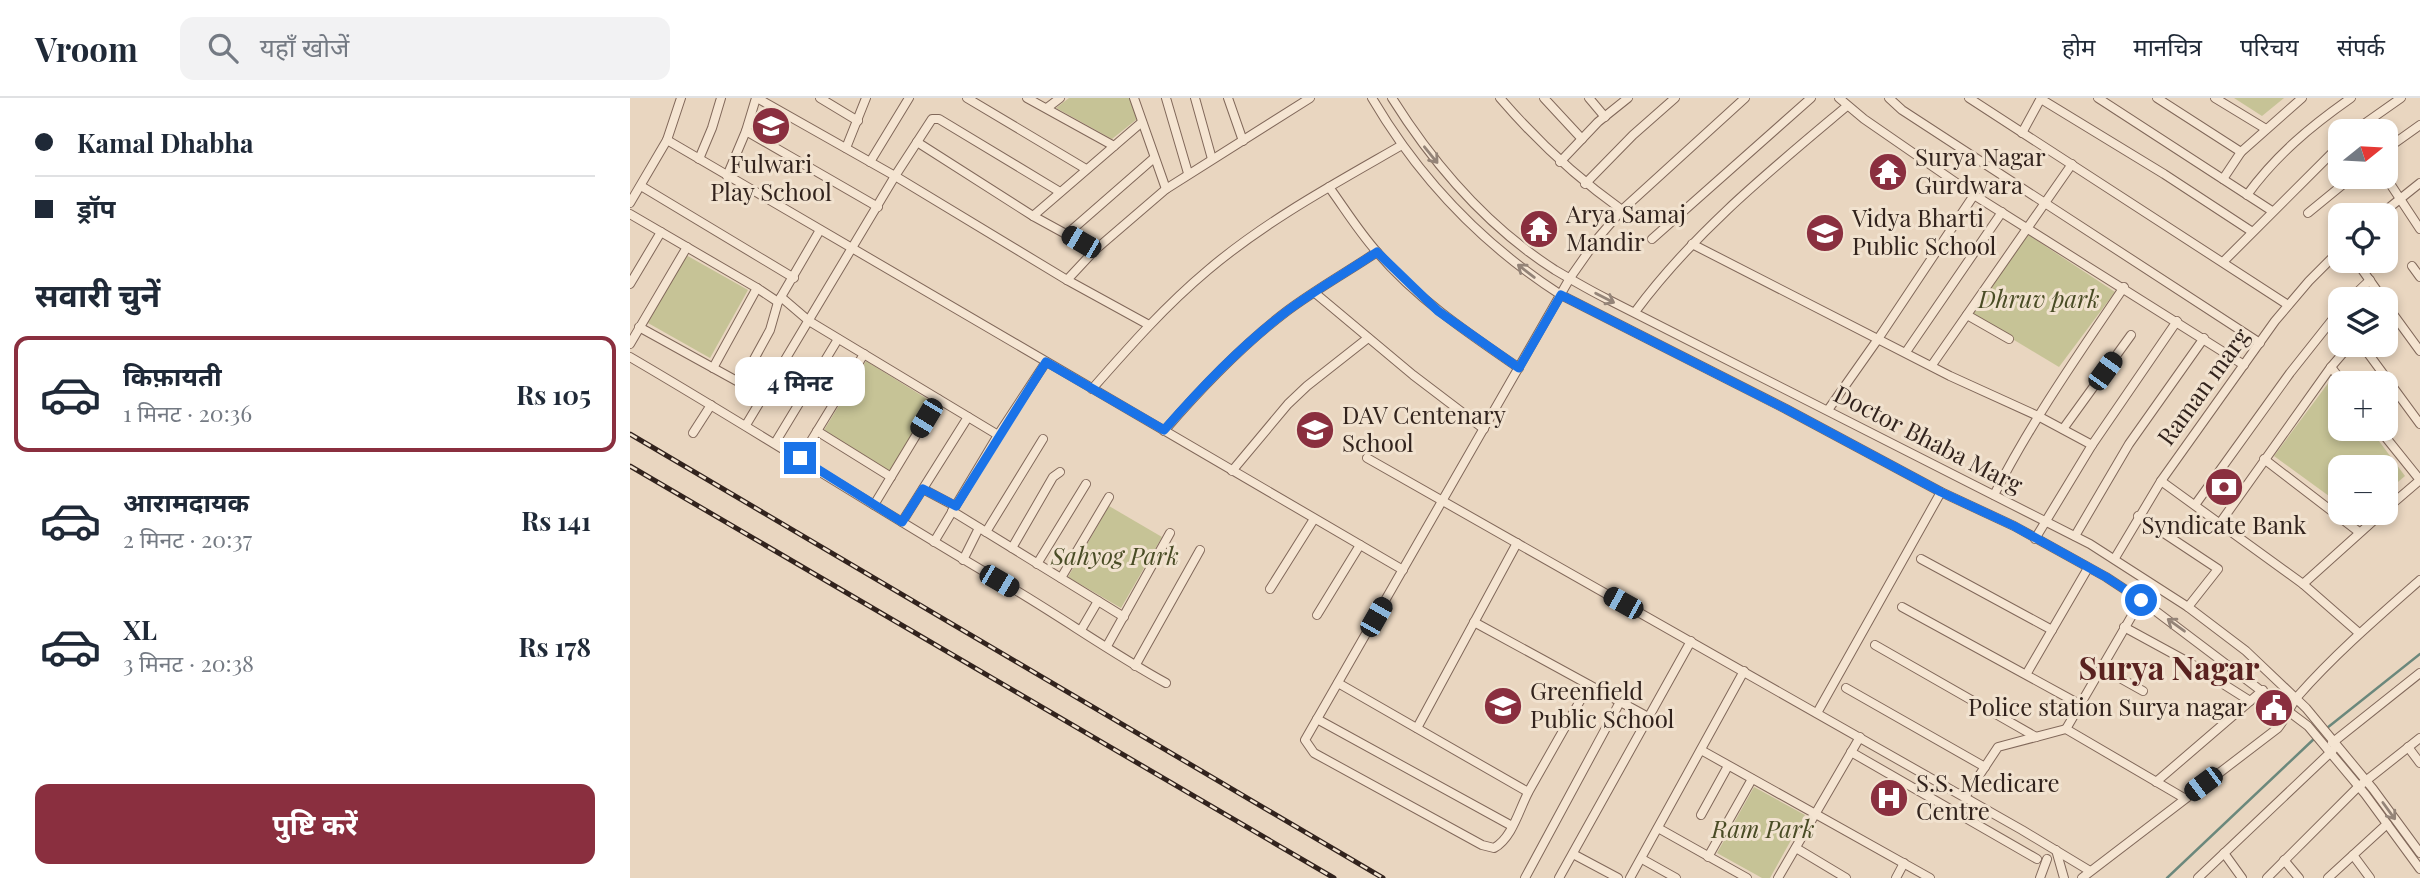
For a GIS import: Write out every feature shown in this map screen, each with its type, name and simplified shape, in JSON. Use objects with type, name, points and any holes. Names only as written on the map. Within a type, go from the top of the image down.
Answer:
[{"type":"street","points":[[630,203],[667,140],[681,98]]},
{"type":"street","points":[[699,159],[721,98]]},
{"type":"street","points":[[727,176],[746,131],[756,98],[1149,325]]},
{"type":"street","points":[[820,98],[858,121]]},
{"type":"street","points":[[846,148],[866,98]]},
{"type":"street","points":[[870,162],[909,98]]},
{"type":"street","points":[[967,98],[1086,169]]},
{"type":"street","points":[[1027,98],[1114,146]]},
{"type":"street","points":[[1047,108],[1059,98]]},
{"type":"street","points":[[1135,98],[1166,189]]},
{"type":"street","points":[[1166,98],[1188,173]]},
{"type":"street","points":[[1195,98],[1212,159]]},
{"type":"street","points":[[1228,98],[1243,141]]},
{"type":"street","points":[[1067,280],[1095,250],[1166,189],[1310,98]]},
{"type":"street","name":"Doctor Bhaba Marg","points":[[1372,98],[1402,145],[1435,188],[1457,211],[1499,250],[1561,295],[1786,409],[2088,568],[2141,600],[2263,690],[2330,744]]},
{"type":"street","name":"Doctor Bhaba Marg","points":[[1392,98],[1427,151],[1454,183],[1501,228],[1553,268],[1607,299],[1784,390],[2075,536],[2115,558],[2188,607],[2245,651],[2297,698],[2317,721],[2330,744],[2420,853]]},
{"type":"street","points":[[1500,98],[1560,162],[1622,210]]},
{"type":"street","points":[[1544,98],[1582,139]]},
{"type":"street","points":[[1589,98],[1605,117]]},
{"type":"street","points":[[1560,162],[1628,98]]},
{"type":"street","points":[[1585,184],[1633,135],[1675,98]]},
{"type":"street","points":[[1589,685],[1499,845],[1488,847],[1314,753],[1305,740],[1570,278],[1622,210],[1745,98]]},
{"type":"street","points":[[1652,239],[1811,98]]},
{"type":"street","points":[[1839,98],[1974,195],[2244,365]]},
{"type":"street","points":[[1889,98],[1902,110],[2043,203],[2260,342]]},
{"type":"street","points":[[1969,98],[2288,305]]},
{"type":"street","points":[[2098,98],[2272,211]]},
{"type":"street","points":[[2157,98],[2241,152]]},
{"type":"street","points":[[2215,98],[2266,129]]},
{"type":"street","points":[[2223,179],[2241,152],[2302,98]]},
{"type":"street","points":[[2248,195],[2278,156],[2323,117],[2351,98]]},
{"type":"street","points":[[2371,119],[2401,98]]},
{"type":"street","points":[[2022,132],[2041,99],[2251,231]]},
{"type":"street","points":[[1636,312],[1656,284],[1692,243],[1772,169],[1847,106]]},
{"type":"street","points":[[747,425],[929,123],[937,118],[1060,192]]},
{"type":"street","points":[[1033,216],[1142,122]]},
{"type":"street","points":[[2398,141],[2420,125]]},
{"type":"street","points":[[746,131],[877,207]]},
{"type":"street","points":[[667,140],[1403,570]]},
{"type":"street","points":[[917,142],[1033,216],[1095,250]]},
{"type":"street","points":[[1092,389],[1149,325],[1200,277],[1240,245],[1329,187],[1402,145]]},
{"type":"street","points":[[2223,262],[2328,157]]},
{"type":"street","points":[[1067,234],[1154,158]]},
{"type":"street","points":[[1932,365],[2072,164]]},
{"type":"street","points":[[2394,203],[2420,183]]},
{"type":"street","points":[[641,186],[794,278]]},
{"type":"street","points":[[1329,187],[1377,252],[1438,311],[1519,368]]},
{"type":"street","points":[[2308,214],[2338,189]]},
{"type":"street","points":[[2393,189],[2420,229]]},
{"type":"street","points":[[1828,410],[1974,195]]},
{"type":"street","points":[[1906,352],[2003,212]]},
{"type":"street","points":[[630,214],[780,300],[838,339],[998,435]]},
{"type":"street","points":[[741,383],[770,330],[780,300],[820,230]]},
{"type":"street","points":[[630,284],[662,232]]},
{"type":"street","points":[[1692,243],[2092,445]]},
{"type":"street","points":[[630,344],[687,247]]},
{"type":"street","points":[[1164,430],[1211,377],[1244,346],[1288,310],[1377,252]]},
{"type":"street","name":"Raman marg","points":[[2115,558],[2161,481],[2260,342],[2288,305],[2328,263]]},
{"type":"street","points":[[2412,266],[2420,277]]},
{"type":"street","points":[[2365,273],[2375,287]]},
{"type":"street","points":[[2363,287],[2370,280]]},
{"type":"street","points":[[1994,495],[2038,416],[2124,287]]},
{"type":"street","points":[[713,368],[757,288]]},
{"type":"street","points":[[1314,293],[1413,376],[1484,429]]},
{"type":"street","points":[[1967,315],[2009,340]]},
{"type":"street","points":[[2398,320],[2420,351]]},
{"type":"street","points":[[2035,539],[2092,445],[2177,321]]},
{"type":"street","points":[[2195,505],[2328,325]]},
{"type":"street","points":[[639,327],[764,396]]},
{"type":"street","points":[[2063,429],[2131,335]]},
{"type":"street","points":[[1232,471],[1288,404],[1368,338]]},
{"type":"street","points":[[2075,536],[2129,444],[2204,338]]},
{"type":"street","points":[[775,443],[838,339]]},
{"type":"street","points":[[800,458],[864,354]]},
{"type":"street","points":[[630,357],[747,425],[1107,646],[1135,666],[1167,683]]},
{"type":"street","points":[[2220,523],[2340,357]]},
{"type":"street","points":[[2371,357],[2420,424]]},
{"type":"street","points":[[934,542],[998,435],[1046,362]]},
{"type":"street","points":[[2331,367],[2334,371]]},
{"type":"street","points":[[874,505],[938,399]]},
{"type":"street","points":[[693,433],[711,405]]},
{"type":"street","points":[[902,522],[968,417]]},
{"type":"street","points":[[817,431],[891,477]]},
{"type":"street","points":[[963,560],[1043,439]]},
{"type":"street","points":[[2389,441],[2420,480],[2398,498]]},
{"type":"street","points":[[1367,458],[1860,737],[2090,871]]},
{"type":"street","points":[[2264,459],[2360,532]]},
{"type":"street","points":[[1012,548],[1054,477],[1060,472]]},
{"type":"street","points":[[2161,481],[2303,584],[2359,633]]},
{"type":"street","points":[[1037,564],[1086,484]]},
{"type":"street","points":[[923,489],[982,530],[1124,617]]},
{"type":"street","points":[[1817,713],[1941,492]]},
{"type":"street","points":[[1061,578],[1109,497]]},
{"type":"street","points":[[2138,516],[2218,569],[2188,607]]},
{"type":"street","points":[[1269,589],[1314,519]]},
{"type":"street","points":[[2303,584],[2368,525]]},
{"type":"street","points":[[1107,646],[1170,533]]},
{"type":"street","points":[[1417,728],[1517,543]]},
{"type":"street","points":[[1317,615],[1360,545]]},
{"type":"street","points":[[1135,666],[1200,550]]},
{"type":"street","points":[[1921,559],[2052,630]]},
{"type":"street","points":[[2028,673],[2088,568]]},
{"type":"street","points":[[2082,878],[2277,728],[2297,698],[2359,633],[2420,580]]},
{"type":"street","points":[[1965,797],[2001,745],[2066,729],[2141,600]]},
{"type":"street","points":[[1081,630],[1098,601]]},
{"type":"street","points":[[1902,607],[2028,673],[2081,705]]},
{"type":"street","points":[[1475,622],[1648,718]]},
{"type":"street","points":[[2124,627],[2190,663],[2250,701]]},
{"type":"street","points":[[1559,878],[1691,641]]},
{"type":"street","points":[[1875,645],[2036,737]]},
{"type":"street","points":[[2102,668],[2143,691]]},
{"type":"street","points":[[1630,878],[1744,671]]},
{"type":"street","points":[[2198,878],[2330,744],[2420,673]]},
{"type":"street","points":[[1338,683],[1528,792]]},
{"type":"street","points":[[1846,688],[1985,767]]},
{"type":"street","points":[[2156,782],[2263,690]]},
{"type":"street","points":[[1525,878],[1620,702]]},
{"type":"street","points":[[1317,719],[1512,826]]},
{"type":"street","points":[[2066,729],[2184,798]]},
{"type":"street","points":[[1783,876],[1796,848],[1860,737]]},
{"type":"street","points":[[2267,878],[2362,784],[2420,737]]},
{"type":"street","points":[[2408,747],[2420,763]]},
{"type":"street","points":[[1701,750],[1926,877]]},
{"type":"street","points":[[1851,752],[2037,859]]},
{"type":"street","points":[[1701,815],[1728,766]]},
{"type":"street","points":[[1708,856],[1752,779]]},
{"type":"street","name":"Doctor Bhaba Marg","points":[[2362,784],[2420,869]]},
{"type":"street","points":[[2328,878],[2387,824]]},
{"type":"street","points":[[1658,828],[1747,878]]},
{"type":"street","points":[[1796,848],[1846,878]]},
{"type":"street","points":[[2056,850],[2064,878]]},
{"type":"street","points":[[2224,853],[2242,878]]},
{"type":"street","points":[[1573,854],[1618,878]]},
{"type":"street","points":[[2353,855],[2371,878]]},
{"type":"street","points":[[1642,859],[1676,878]]},
{"type":"street","points":[[2040,878],[2047,859]]},
{"type":"street","points":[[2284,860],[2299,878]]},
{"type":"street","points":[[1896,878],[1904,863]]},
{"type":"green space","points":[[1069,98],[1130,98],[1137,119],[1112,139],[1056,108]]},
{"type":"green space","points":[[2234,98],[2284,98],[2262,116]]},
{"type":"green space","name":"Dhruv park","points":[[2027,234],[2115,292],[2059,367],[1971,314]]},
{"type":"green space","points":[[686,255],[748,290],[710,358],[648,323]]},
{"type":"green space","points":[[866,361],[932,402],[890,471],[824,430]]},
{"type":"green space","points":[[2328,383],[2328,441],[2379,441],[2389,455],[2328,455],[2328,495],[2274,456]]},
{"type":"green space","points":[[2398,467],[2405,476],[2398,482]]},
{"type":"green space","name":"Sahyog Park","points":[[1109,506],[1162,537],[1121,608],[1068,577]]},
{"type":"green space","name":"Ram Park","points":[[1754,787],[1805,815],[1770,878],[1762,878],[1717,853]]},
{"type":"waterway","points":[[2327,728],[2420,654]]},
{"type":"waterway","points":[[2167,878],[2316,737]]},
{"type":"railway","points":[[630,434],[1383,878]]},
{"type":"railway","points":[[630,466],[1334,878]]},
{"type":"place","name":"Fulwari Play School","points":[[771,126]]},
{"type":"place","name":"Surya Nagar Gurdwara","points":[[1888,172]]},
{"type":"place","name":"Arya Samaj Mandir","points":[[1539,229]]},
{"type":"place","name":"Vidya Bharti Public School","points":[[1825,233]]},
{"type":"place","name":"DAV Centenary School","points":[[1315,430]]},
{"type":"place","name":"Syndicate Bank","points":[[2224,487]]},
{"type":"place","name":"Greenfield Public School","points":[[1503,706]]},
{"type":"place","name":"Police station Surya nagar","points":[[2274,708]]},
{"type":"place","name":"S.S. Medicare Centre","points":[[1889,798]]},
{"type":"district","name":"Surya Nagar","points":[[2169,669]]},
{"type":"route","points":[[800,458],[902,522],[923,489],[956,506],[1046,362],[1164,430],[1211,377],[1244,346],[1288,310],[1377,252],[1438,311],[1519,368],[1561,295],[1786,409],[1941,492],[2014,526],[2106,577],[2141,600]]}]
